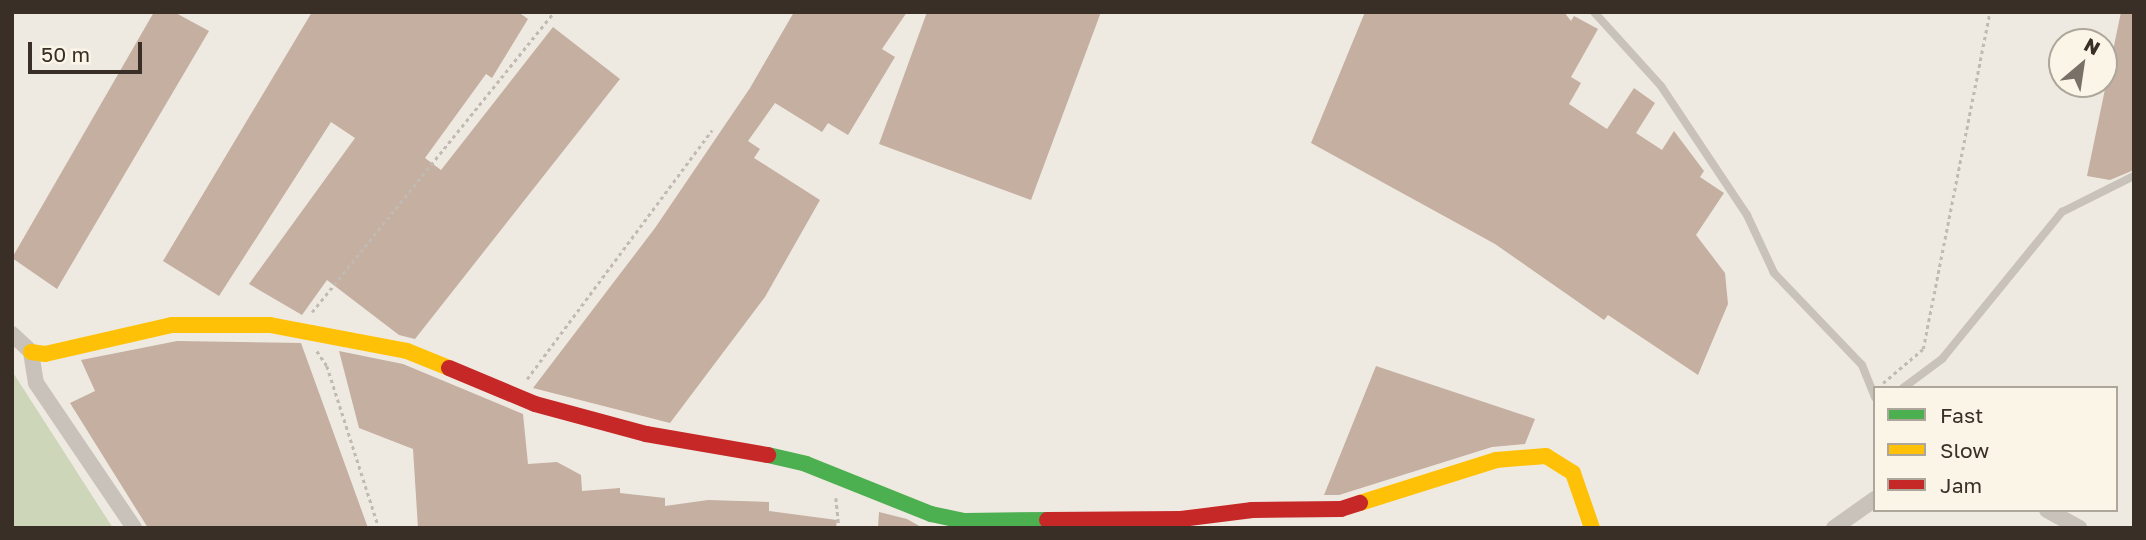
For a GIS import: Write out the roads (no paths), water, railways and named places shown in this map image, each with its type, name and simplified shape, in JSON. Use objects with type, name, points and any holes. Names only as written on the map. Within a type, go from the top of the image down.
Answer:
[{"type":"street","points":[[12,334],[31,352],[45,354],[172,326],[303,329],[407,351],[514,396],[646,434],[711,442],[841,477],[931,514],[964,521],[1181,519],[1252,510],[1341,509],[1496,460],[1532,454],[1546,456],[1573,473],[1592,528]]},
{"type":"street","points":[[31,352],[36,383],[134,528]]},
{"type":"street","points":[[1834,528],[1873,500]]},
{"type":"street","points":[[2050,512],[2078,528]]},
{"type":"lane","points":[[1594,12],[1661,86],[1747,215],[1774,273],[1853,355],[1873,393]]},
{"type":"lane","points":[[1906,386],[1942,359],[2062,212],[2134,176]]}]
